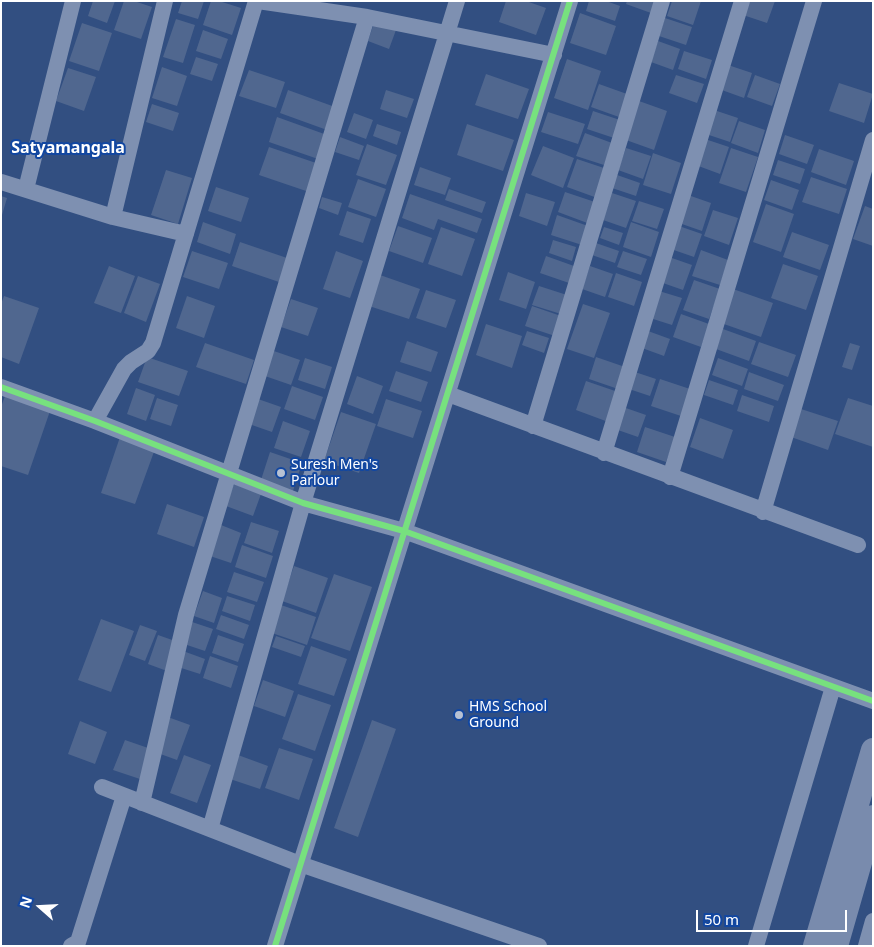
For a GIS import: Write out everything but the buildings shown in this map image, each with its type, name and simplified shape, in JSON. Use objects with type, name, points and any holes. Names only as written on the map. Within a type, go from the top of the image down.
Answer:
[{"type":"street","points":[[26,188],[72,1]]},
{"type":"street","points":[[113,217],[165,1]]},
{"type":"street","points":[[95,421],[124,369],[148,351],[154,343],[257,1],[366,17],[554,55]]},
{"type":"street","points":[[210,829],[303,503],[457,1]]},
{"type":"street","points":[[275,946],[570,1]]},
{"type":"street","points":[[533,426],[662,1]]},
{"type":"street","points":[[604,453],[742,1]]},
{"type":"street","points":[[670,477],[814,1]]},
{"type":"street","points":[[142,803],[186,615],[366,17]]},
{"type":"street","points":[[763,512],[873,140]]},
{"type":"street","points":[[1,182],[26,188],[113,217],[186,234]]},
{"type":"street","points":[[1,387],[95,421],[303,503],[404,531],[873,701]]},
{"type":"street","points":[[448,394],[763,512],[858,545]]},
{"type":"street","points":[[756,946],[833,687]]},
{"type":"street","points":[[815,946],[873,750]]},
{"type":"street","points":[[102,788],[300,864],[539,946]]},
{"type":"street","points":[[71,946],[78,942],[124,796]]},
{"type":"street","points":[[836,946],[873,817]]},
{"type":"street","points":[[868,944],[873,921]]},
{"type":"cycle path","points":[[275,946],[570,1]]},
{"type":"cycle path","points":[[1,387],[95,421],[303,503],[404,531],[873,701]]},
{"type":"place","name":"Suresh Men's Parlour","points":[[281,473]]},
{"type":"place","name":"HMS School Ground","points":[[459,715]]},
{"type":"district","name":"Satyamangala","points":[[68,148]]}]
